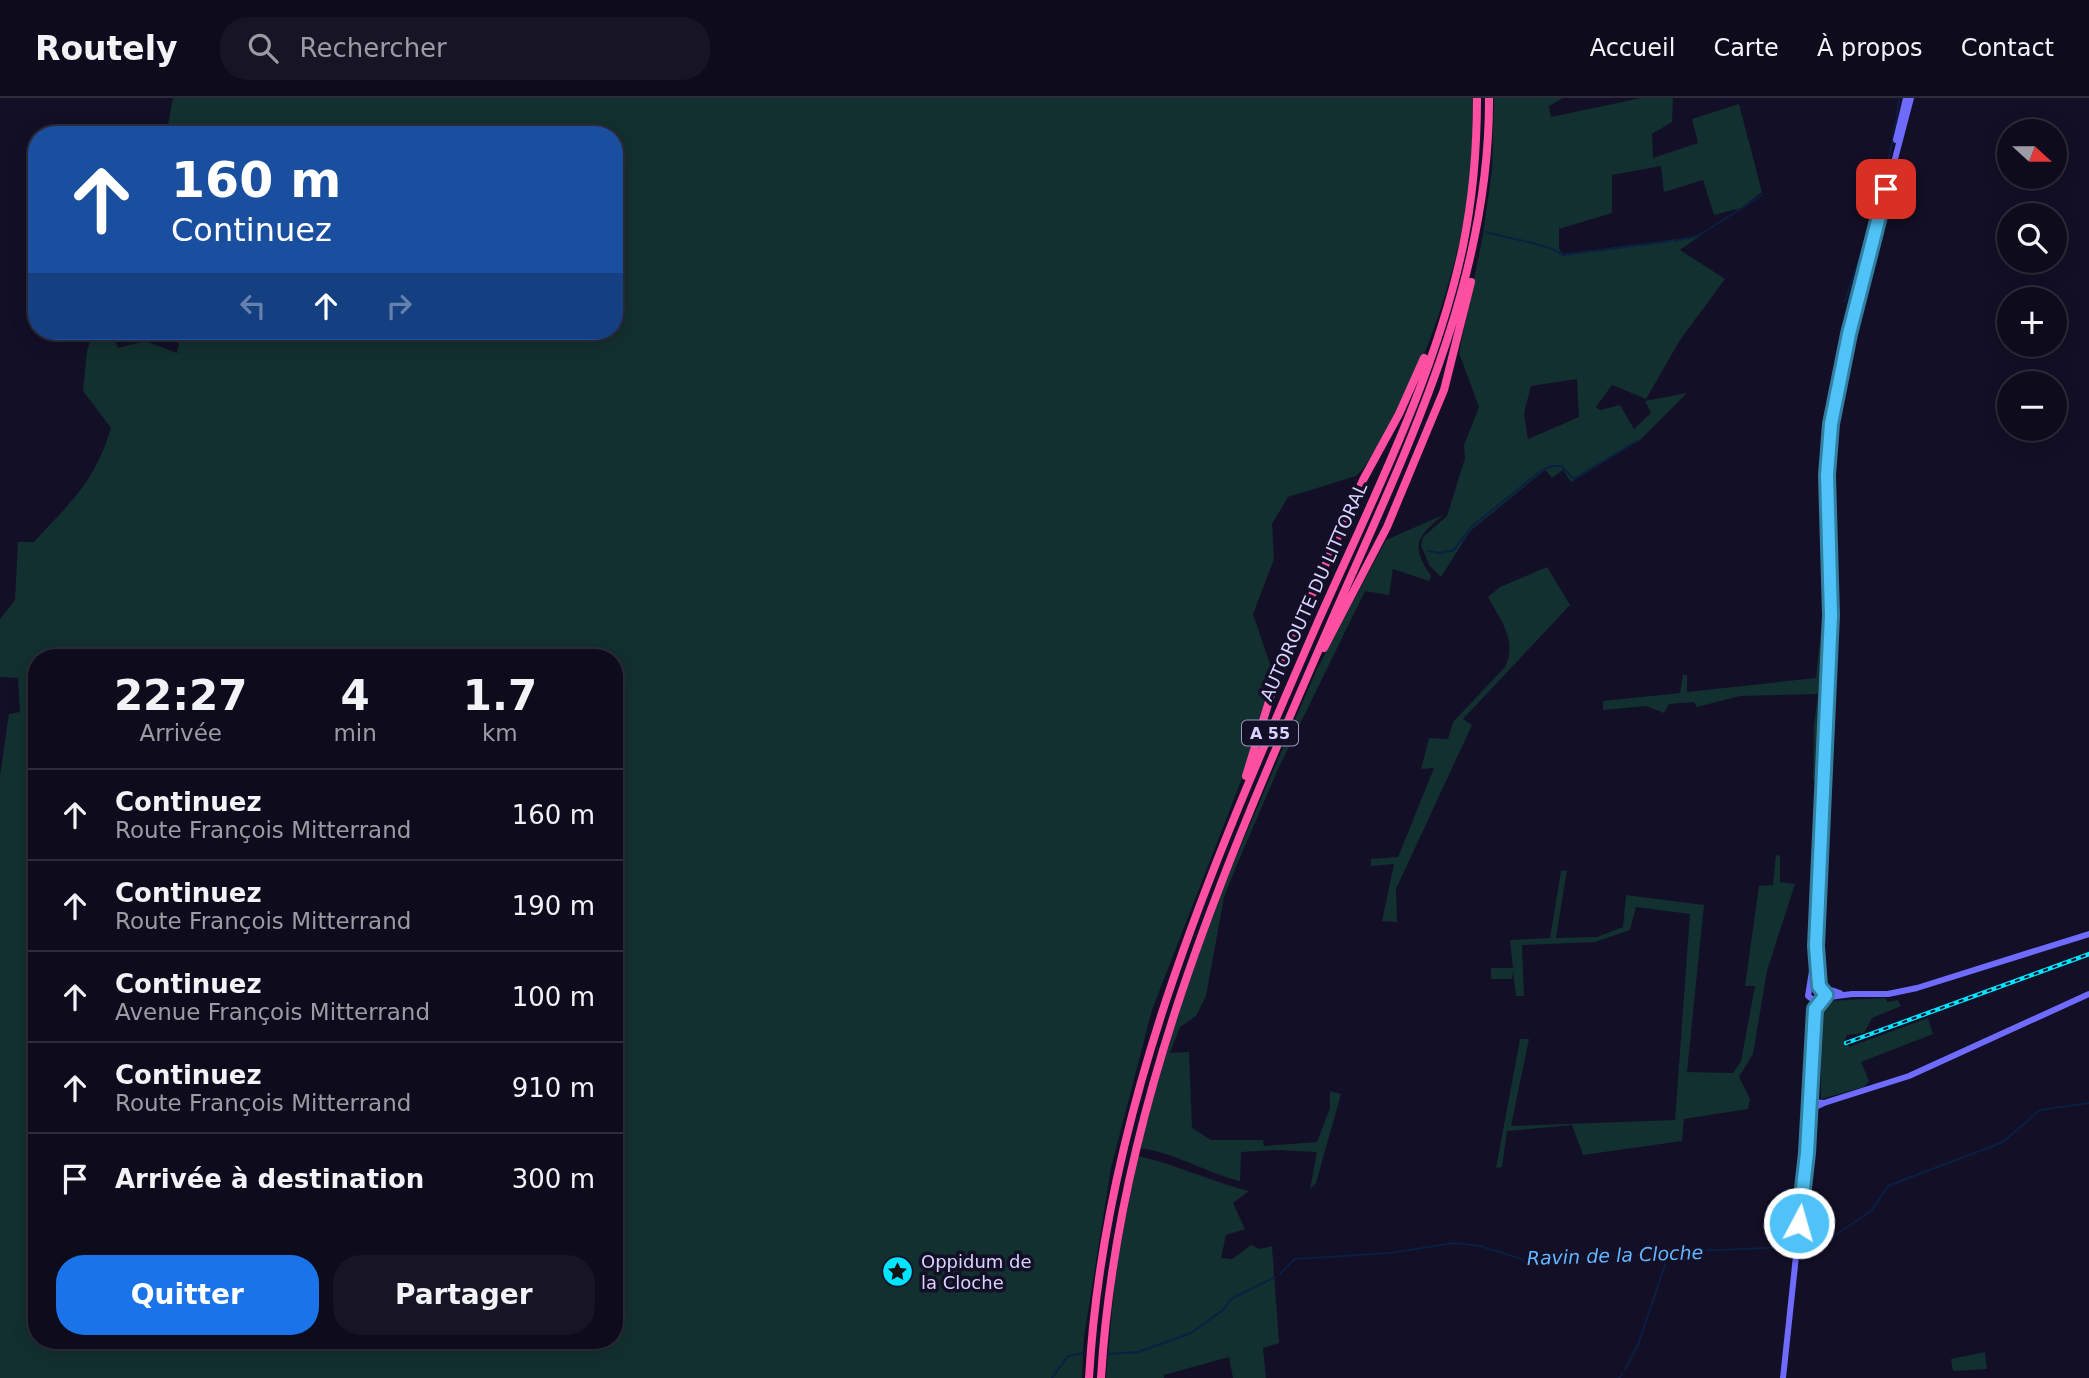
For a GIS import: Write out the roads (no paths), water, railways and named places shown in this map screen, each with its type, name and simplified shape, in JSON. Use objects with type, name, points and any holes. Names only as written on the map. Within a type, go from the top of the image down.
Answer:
[{"type":"highway","name":"AUTOROUTE DU LITTORAL","points":[[1089,1378],[1102,1251],[1123,1146],[1166,996],[1203,892],[1408,412],[1453,284],[1473,182],[1478,98]]},
{"type":"highway","name":"AUTOROUTE DU LITTORAL","points":[[1101,1378],[1118,1227],[1154,1074],[1194,953],[1267,768],[1434,379],[1471,263],[1489,149],[1489,98]]},
{"type":"highway","points":[[1267,768],[1387,527],[1448,380],[1479,240],[1487,190],[1489,149]]},
{"type":"highway","points":[[1203,892],[1255,751],[1278,672],[1363,480],[1407,398],[1453,284]]},
{"type":"main road","points":[[1886,189],[1906,98]]},
{"type":"main road","points":[[1852,994],[1817,1002],[1808,996],[1816,946],[1831,615],[1827,475],[1840,375],[1911,98]]},
{"type":"main road","points":[[1811,988],[1852,994],[1888,994],[1949,978],[2089,934]]},
{"type":"main road","points":[[1783,1378],[1804,1181],[1817,1002],[1822,988],[1816,946]]},
{"type":"main road","points":[[1809,1105],[1824,1103],[1909,1076],[2089,994]]},
{"type":"waterway","points":[[1845,301],[1885,176],[1899,98]]},
{"type":"waterway","points":[[1674,241],[1698,236],[1762,195]]},
{"type":"waterway","points":[[1486,232],[1538,244],[1563,255],[1670,241]]},
{"type":"waterway","points":[[1840,350],[1859,275]]},
{"type":"waterway","points":[[1428,551],[1440,553],[1454,550],[1471,527],[1542,470],[1561,466],[1574,479],[1637,441]]},
{"type":"waterway","name":"Ravin de la Cloche","points":[[1822,1244],[1871,1211],[1888,1186],[2003,1142],[2040,1110],[2089,1103]]},
{"type":"waterway","name":"Ravin de la Cloche","points":[[1280,1274],[1295,1259],[1390,1253],[1454,1243],[1480,1246],[1525,1260],[1561,1261],[1618,1255],[1653,1257],[1669,1252],[1791,1247]]},
{"type":"waterway","name":"Ravin de la Cloche","points":[[1802,1246],[1816,1246]]},
{"type":"waterway","points":[[1625,1369],[1638,1345],[1669,1253]]},
{"type":"waterway","name":"Ravin de la Cloche","points":[[1108,1354],[1138,1352],[1191,1333],[1223,1310],[1231,1299],[1275,1277]]},
{"type":"waterway","name":"Ravin de la Cloche","points":[[1052,1378],[1068,1356],[1084,1353]]},
{"type":"waterway","points":[[1619,1378],[1622,1374]]},
{"type":"railway","points":[[1846,1043],[2089,954]]},
{"type":"place","name":"Oppidum de la Cloche","points":[[898,1272]]}]
